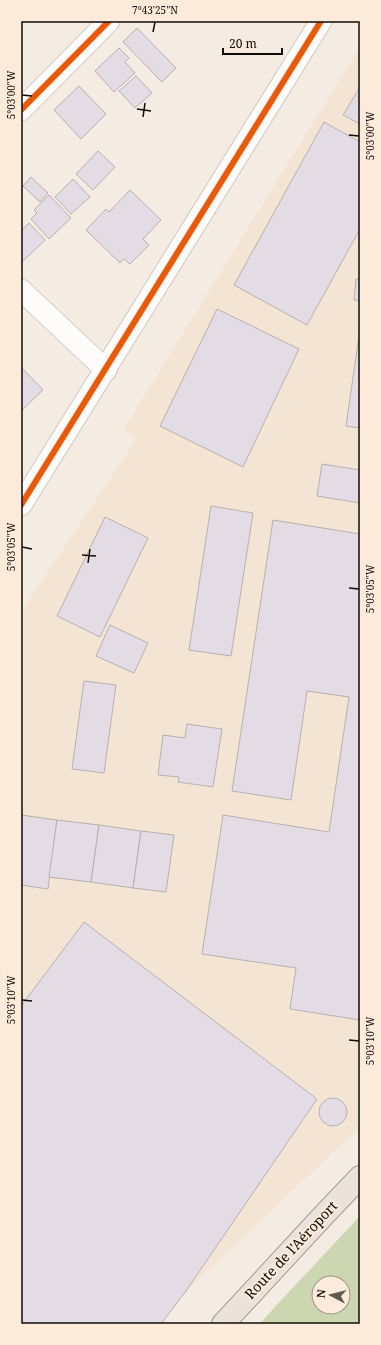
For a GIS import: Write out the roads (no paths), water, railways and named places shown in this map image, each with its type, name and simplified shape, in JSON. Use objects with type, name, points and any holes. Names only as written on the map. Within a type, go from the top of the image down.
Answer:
[{"type":"main road","name":"Route de l'Aéroport","points":[[223,1324],[360,1177]]},
{"type":"street","points":[[21,110],[108,21]]},
{"type":"street","points":[[21,505],[321,21]]},
{"type":"street","points":[[21,290],[106,370]]}]
